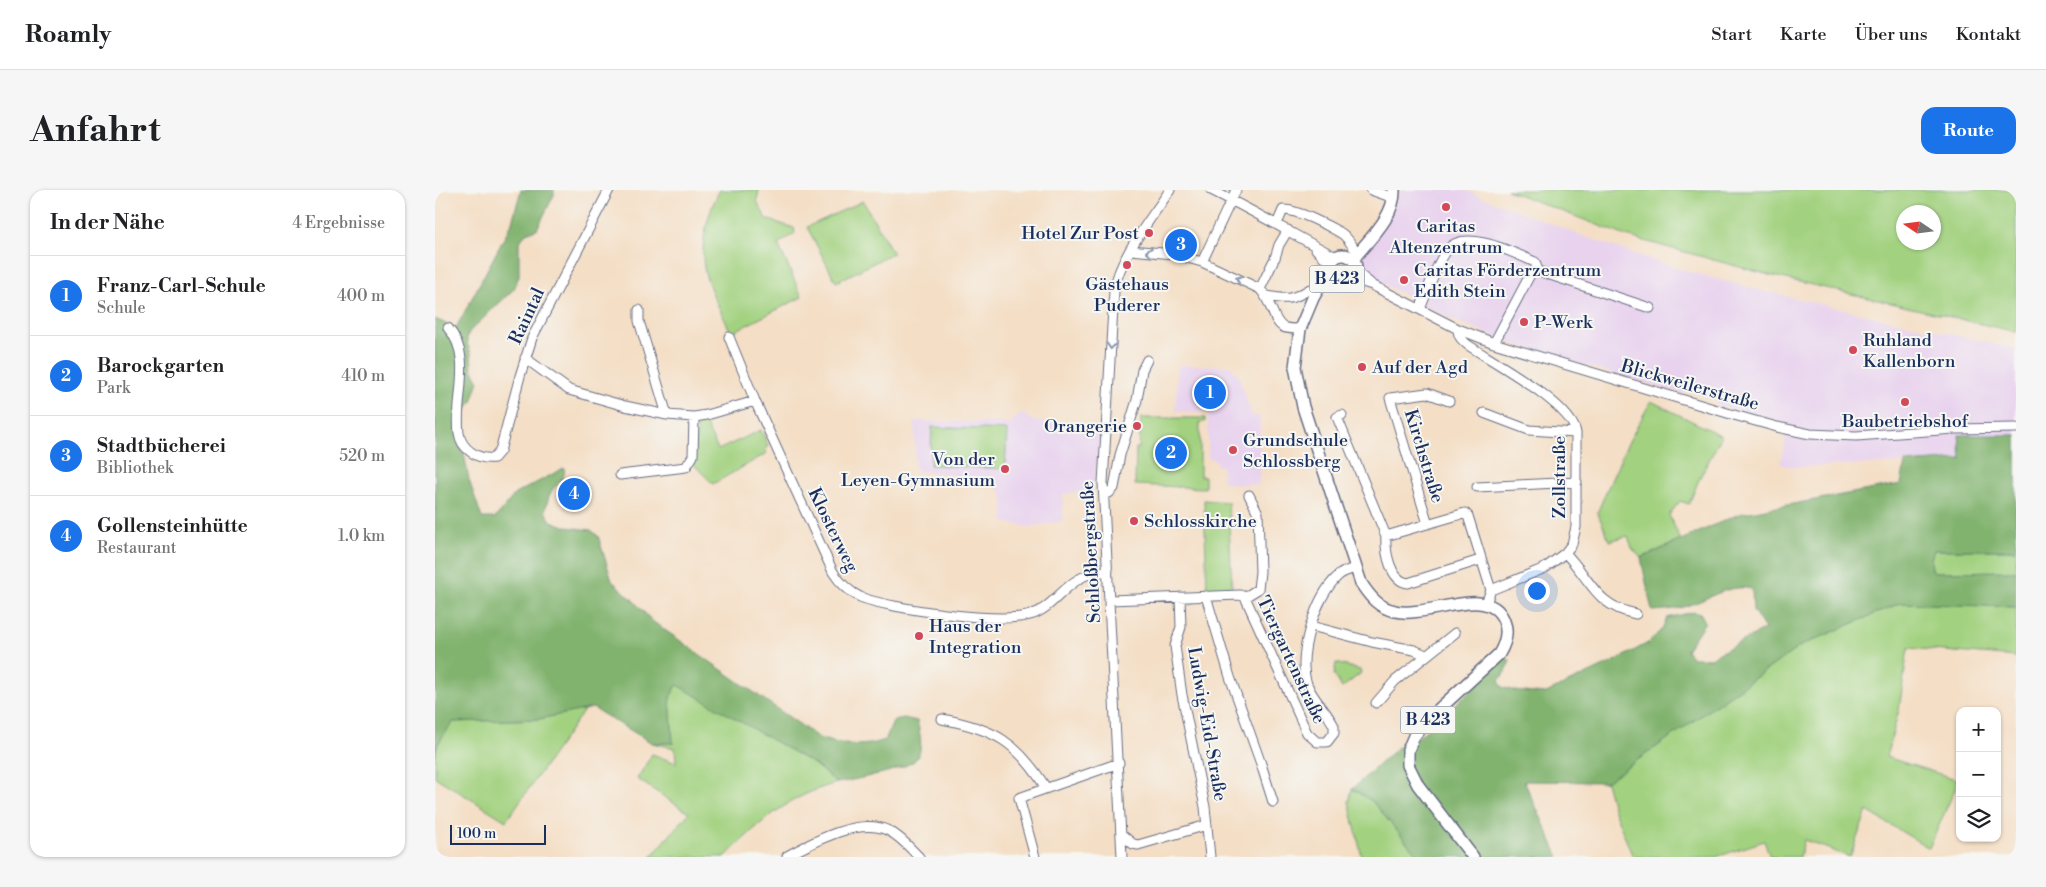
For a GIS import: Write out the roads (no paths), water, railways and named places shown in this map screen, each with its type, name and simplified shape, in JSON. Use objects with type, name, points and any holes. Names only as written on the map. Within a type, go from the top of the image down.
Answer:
[{"type":"main road","name":"B 423","points":[[1392,194],[1378,218],[1343,265],[1315,289],[1300,329],[1295,358],[1297,386],[1355,568],[1371,598],[1385,608],[1394,611],[1414,613],[1470,602],[1491,605],[1501,615],[1507,634],[1499,654],[1425,722],[1410,743],[1407,758],[1411,774],[1417,785],[1473,857]]},
{"type":"street","name":"Raintal","points":[[448,328],[458,342],[460,351],[461,394],[459,432],[461,441],[469,451],[490,458],[497,455],[500,451],[525,358],[539,324],[609,190]]},
{"type":"street","name":"Schloßbergstraße","points":[[1122,857],[1119,763],[1104,494],[1113,325],[1117,275],[1125,257],[1170,190]]},
{"type":"street","name":"Blickweilerstraße","points":[[1211,190],[1288,230],[1372,285],[1458,329],[1495,343],[1733,415],[1795,431],[1835,436],[1955,429],[2016,428]]},
{"type":"street","points":[[1202,262],[1236,190]]},
{"type":"street","points":[[1371,190],[1392,194]]},
{"type":"street","points":[[1277,224],[1283,210],[1289,210],[1301,213],[1341,233],[1343,265]]},
{"type":"street","points":[[1288,230],[1279,245],[1263,292],[1276,321],[1285,328],[1300,329]]},
{"type":"street","points":[[1420,309],[1449,247],[1461,241],[1499,246],[1535,262],[1538,271]]},
{"type":"street","points":[[1131,250],[1173,254],[1202,262],[1263,292],[1290,299],[1315,289]]},
{"type":"street","points":[[1495,343],[1531,273],[1538,271],[1651,308]]},
{"type":"street","points":[[639,310],[639,321],[667,415]]},
{"type":"street","name":"Zollstraße","points":[[1458,329],[1461,339],[1468,345],[1558,406],[1574,424],[1576,433],[1575,536],[1565,553],[1545,568],[1491,590]]},
{"type":"street","name":"Klosterweg","points":[[729,337],[755,401],[833,572],[845,588],[862,598],[933,612],[1020,617],[1040,612],[1078,579],[1086,575],[1108,571]]},
{"type":"street","points":[[525,358],[569,390],[625,406],[667,415],[694,417],[724,412],[755,401]]},
{"type":"street","points":[[1104,494],[1109,493],[1114,488],[1120,455],[1137,400],[1142,370],[1147,360]]},
{"type":"street","name":"Kirchstraße","points":[[1428,524],[1390,398],[1427,394],[1449,401]]},
{"type":"street","points":[[1342,415],[1337,417],[1386,536],[1385,545],[1394,574],[1403,582],[1408,583],[1480,560]]},
{"type":"street","points":[[621,475],[687,467],[693,456],[694,417]]},
{"type":"street","points":[[1489,418],[1529,430],[1576,433]]},
{"type":"street","points":[[1477,487],[1577,482]]},
{"type":"street","points":[[1245,597],[1258,590],[1260,572],[1258,513],[1249,495]]},
{"type":"street","name":"Kirchstraße","points":[[1386,536],[1465,513],[1468,516],[1480,560],[1491,590]]},
{"type":"street","points":[[1565,553],[1605,601],[1617,610],[1636,614]]},
{"type":"street","name":"Tiergartenstraße","points":[[1110,600],[1240,595],[1245,597],[1307,734],[1313,740],[1321,743],[1327,742],[1332,738],[1333,726],[1331,720],[1312,694],[1306,680],[1305,654],[1311,626],[1320,601],[1339,575],[1355,568]]},
{"type":"street","points":[[1485,603],[1491,590]]},
{"type":"street","points":[[1206,596],[1230,677],[1273,802]]},
{"type":"street","name":"Ludwig-Eid-Straße","points":[[1180,597],[1181,626],[1175,646],[1182,695],[1202,789],[1210,857]]},
{"type":"street","points":[[1311,626],[1372,642],[1414,650],[1426,655]]},
{"type":"street","points":[[1376,703],[1395,681],[1455,633]]},
{"type":"street","points":[[942,719],[980,728],[999,737],[1019,752],[1046,788]]},
{"type":"street","points":[[1035,857],[1019,798],[1119,763]]},
{"type":"street","points":[[1121,834],[1133,844],[1138,845],[1207,824]]},
{"type":"street","points":[[787,856],[839,833],[866,826],[890,832],[909,846],[919,857]]},
{"type":"place","name":"Caritas Altenzentrum","points":[[1446,207]]},
{"type":"place","name":"Hotel Zur Post","points":[[1149,233]]},
{"type":"place","name":"Stadtbücherei","points":[[1181,245]]},
{"type":"place","name":"Gästehaus Puderer","points":[[1127,265]]},
{"type":"place","name":"Caritas Förderzentrum Edith Stein","points":[[1404,280]]},
{"type":"place","name":"P-Werk","points":[[1524,322]]},
{"type":"place","name":"Ruhland Kallenborn","points":[[1853,350]]},
{"type":"place","name":"Auf der Agd","points":[[1362,367]]},
{"type":"place","name":"Franz-Carl-Schule","points":[[1210,393]]},
{"type":"place","name":"Baubetriebshof","points":[[1905,402]]},
{"type":"place","name":"Orangerie","points":[[1137,426]]},
{"type":"place","name":"Grundschule Schlossberg","points":[[1233,450]]},
{"type":"place","name":"Barockgarten","points":[[1171,453]]},
{"type":"place","name":"Von der Leyen-Gymnasium","points":[[1005,469]]},
{"type":"place","name":"Gollensteinhütte","points":[[574,494]]},
{"type":"place","name":"Schlosskirche","points":[[1134,521]]},
{"type":"place","name":"Haus der Integration","points":[[919,636]]}]
